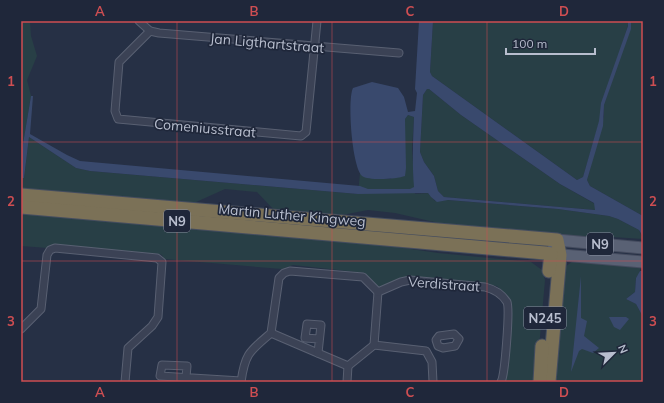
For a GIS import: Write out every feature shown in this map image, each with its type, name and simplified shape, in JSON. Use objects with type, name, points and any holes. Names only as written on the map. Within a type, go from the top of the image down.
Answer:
[{"type":"highway","name":"Martin Luther Kingweg","points":[[21,195],[290,219],[557,240]]},
{"type":"highway","name":"N9","points":[[181,209],[202,204]]},
{"type":"highway","name":"Martin Luther Kingweg","points":[[21,207],[555,254]]},
{"type":"highway","name":"N9","points":[[270,211],[290,219]]},
{"type":"highway","name":"N245","points":[[540,382],[557,240]]},
{"type":"highway","name":"N245","points":[[549,382],[555,254]]},
{"type":"main road","name":"N9","points":[[557,240],[643,248]]},
{"type":"main road","name":"N9","points":[[555,254],[643,262]]},
{"type":"street","points":[[139,21],[150,31]]},
{"type":"street","points":[[315,47],[317,21]]},
{"type":"street","name":"Comeniusstraat","points":[[150,31],[119,62],[115,112],[116,117],[121,120],[304,136],[306,132],[315,47]]},
{"type":"street","name":"Jan Ligthartstraat","points":[[150,31],[315,47],[399,53]]},
{"type":"street","points":[[21,329],[41,309],[47,255],[53,248],[156,258],[162,262],[158,317],[152,326],[128,348],[125,382]]},
{"type":"street","points":[[186,377],[241,381],[244,362],[247,356],[253,348],[271,333],[279,278],[287,271],[364,277],[378,292],[374,345]]},
{"type":"street","name":"Verdistraat","points":[[378,292],[410,280],[484,287],[495,290],[507,302],[509,314],[502,382]]},
{"type":"street","points":[[271,333],[348,366]]},
{"type":"street","points":[[318,353],[320,339]]},
{"type":"street","points":[[347,382],[348,366],[374,345],[423,350],[429,354],[432,362],[433,382]]},
{"type":"street","points":[[429,354],[438,346]]},
{"type":"shaded area","points":[[21,21],[30,21],[31,36],[37,56],[27,80],[31,96],[21,156]]},
{"type":"shaded area","points":[[433,21],[628,21],[583,177],[577,180],[432,76],[430,72]]},
{"type":"shaded area","points":[[631,21],[643,21],[643,216],[590,186],[587,180],[604,116],[604,105]]},
{"type":"shaded area","points":[[427,89],[429,89],[461,115],[560,184],[595,204],[595,210],[444,197],[438,191],[434,176],[424,162],[420,152],[423,95]]},
{"type":"shaded area","points":[[408,115],[414,117],[412,149],[415,194],[428,193],[435,201],[447,200],[558,209],[609,216],[639,230],[643,239],[612,237],[612,241],[456,227],[395,213],[368,210],[337,216],[274,210],[257,192],[225,189],[194,203],[21,190],[21,178],[24,178],[29,137],[76,168],[90,171],[358,194],[360,173],[362,175],[380,179],[391,179],[404,136],[405,119]]},
{"type":"shaded area","points":[[21,211],[370,243],[438,253],[531,262],[542,270],[545,280],[536,382],[503,382],[512,309],[507,296],[497,286],[410,276],[379,287],[365,273],[293,265],[282,269],[164,259],[162,255],[159,254],[56,245],[48,248],[21,246]]},
{"type":"shaded area","points":[[573,261],[641,266],[639,274],[636,278],[635,292],[626,299],[636,304],[643,317],[643,382],[555,382],[565,267]]},
{"type":"water","points":[[419,21],[433,21],[430,72],[432,76],[577,180],[583,177],[599,121],[601,103],[628,26],[628,21],[631,21],[631,29],[604,105],[603,126],[587,180],[590,186],[643,216],[643,237],[639,230],[609,216],[558,209],[448,200],[437,202],[428,193],[358,194],[90,171],[76,168],[29,137],[24,178],[21,178],[21,156],[31,96],[33,96],[30,134],[80,161],[360,186],[368,189],[410,189],[414,187],[414,117],[408,115],[405,119],[405,176],[390,179],[371,179],[362,176],[358,170],[353,147],[350,106],[353,88],[372,82],[398,88],[404,97],[408,112],[415,111],[417,93],[415,89]],"holes":[[[427,89],[429,89],[461,115],[560,184],[594,203],[595,210],[444,197],[438,191],[434,176],[424,162],[420,152],[423,95]]]},
{"type":"water","points":[[640,271],[643,271],[643,317],[636,304],[626,299],[635,292],[636,278]]},
{"type":"water","points":[[581,276],[581,318],[587,321],[584,336],[599,348],[593,353],[582,349],[579,351],[571,372]]},
{"type":"water","points":[[609,317],[626,317],[629,319],[620,330],[614,327]]}]
